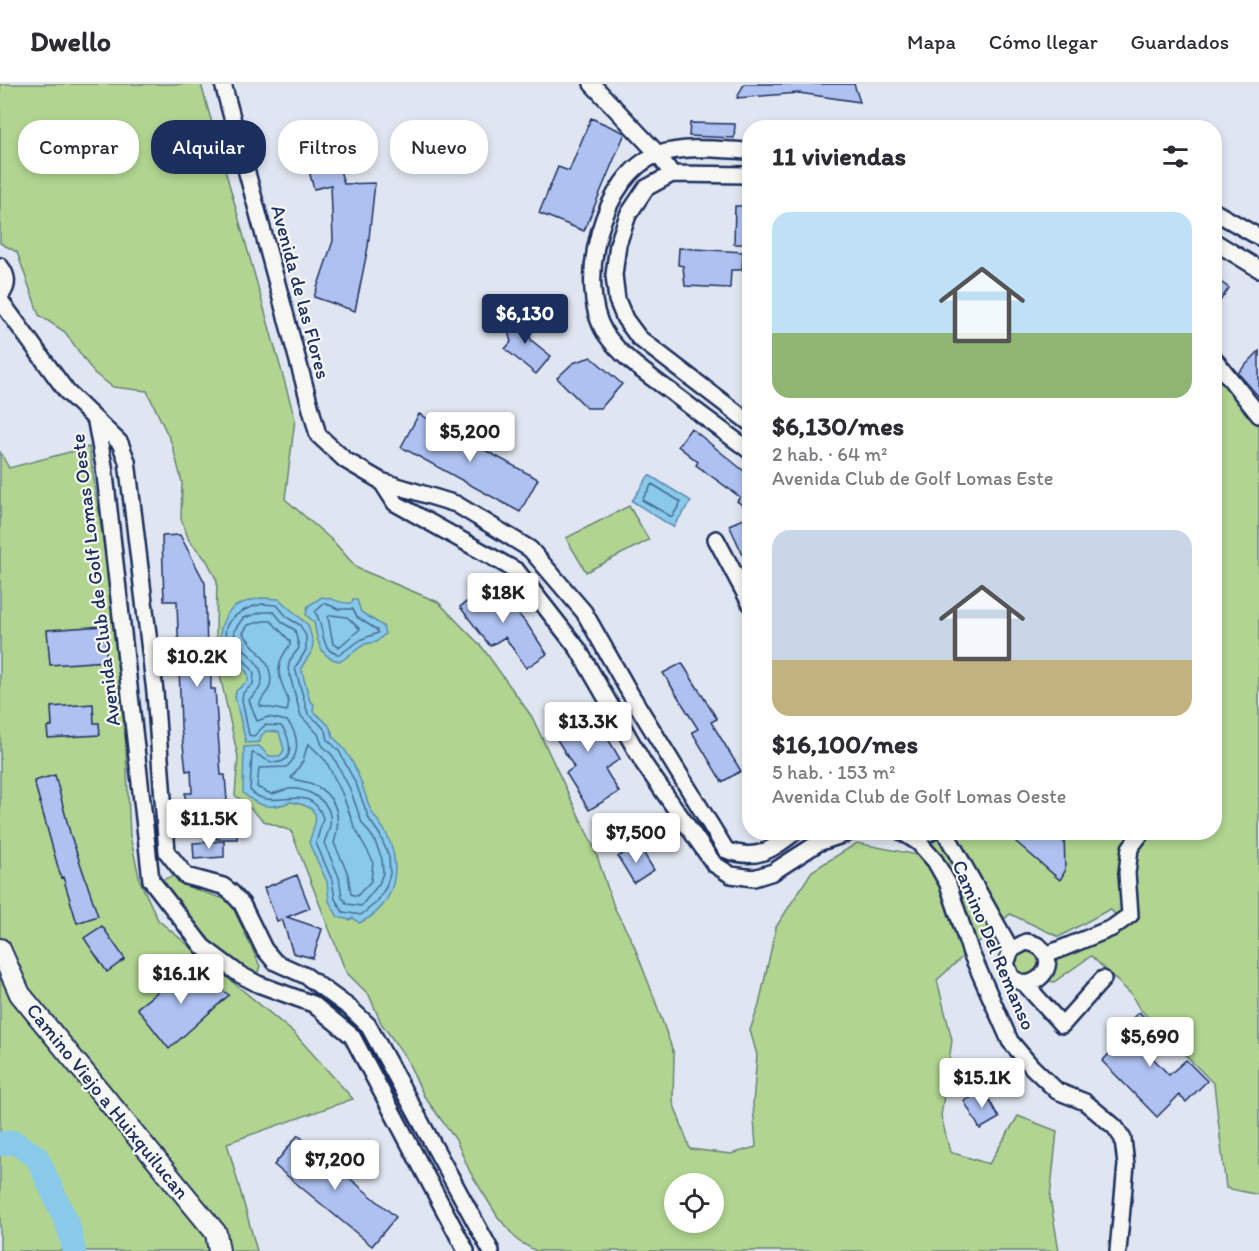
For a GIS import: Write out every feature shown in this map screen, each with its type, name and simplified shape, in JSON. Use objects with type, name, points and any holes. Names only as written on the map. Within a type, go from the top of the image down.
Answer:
[{"type":"main road","name":"Camino Viejo a Huixquilucan","points":[[0,949],[20,993],[216,1233],[219,1251]]},
{"type":"street","name":"Avenida de las Flores","points":[[223,84],[318,435],[345,460],[381,481]]},
{"type":"street","points":[[592,84],[658,154],[672,174]]},
{"type":"street","points":[[742,151],[684,149],[658,154],[632,170],[610,203],[597,238],[592,272],[594,304],[605,332],[630,361],[742,445]]},
{"type":"street","points":[[742,175],[672,174],[646,188],[628,215],[616,255],[614,275],[617,300],[625,319],[639,338],[742,417]]},
{"type":"street","points":[[1222,216],[1259,237]]},
{"type":"street","points":[[1222,246],[1259,269]]},
{"type":"street","points":[[0,266],[6,275],[6,284],[0,298],[67,392],[96,422]]},
{"type":"street","points":[[1222,369],[1259,415]]},
{"type":"street","name":"Avenida Club de Golf Lomas Oeste","points":[[96,422],[120,443],[127,461],[155,692],[167,852],[174,864]]},
{"type":"street","name":"Avenida Club de Golf Lomas Oeste","points":[[96,422],[104,466],[151,880]]},
{"type":"street","points":[[381,481],[456,504],[530,549],[584,612],[726,850],[740,855],[755,855],[774,848],[784,840]]},
{"type":"street","points":[[381,481],[395,502],[517,571],[578,649],[644,764],[714,864],[731,875],[754,878],[773,872],[818,843],[827,840]]},
{"type":"street","points":[[716,539],[742,588]]},
{"type":"street","name":"Camino Del Remanso","points":[[915,840],[935,861],[948,884],[971,952],[1010,1041],[1057,1091],[1085,1102],[1115,1127],[1123,1139],[1126,1166],[1118,1251]]},
{"type":"street","points":[[949,840],[1011,950]]},
{"type":"street","points":[[1046,955],[1112,928],[1130,915],[1127,873],[1130,848],[1136,840]]},
{"type":"street","points":[[466,1251],[351,1036],[313,1004],[258,984],[239,974],[203,947],[151,880],[174,864],[186,876],[223,886],[242,904],[264,949],[275,962],[306,976],[350,1008],[368,1025],[491,1251]]},
{"type":"street","points":[[1025,984],[1036,982],[1044,975],[1048,965],[1046,955],[1034,944],[1017,944],[1011,950],[1006,964],[1007,972],[1012,978],[1025,984],[1062,1025],[1103,979]]},
{"type":"street","points":[[258,984],[275,962]]},
{"type":"green space","points":[[0,84],[201,84],[211,120],[151,120],[151,174],[226,174],[295,419],[285,499],[333,541],[357,568],[438,602],[482,647],[532,717],[595,850],[614,907],[633,943],[652,992],[674,1054],[673,1102],[690,1149],[731,1154],[756,1147],[753,1104],[757,1055],[750,1030],[759,1005],[776,927],[812,871],[857,843],[918,855],[936,840],[1222,840],[1222,378],[1259,426],[1259,1195],[1226,1188],[1214,1084],[1139,1008],[1131,994],[1091,956],[1054,982],[1042,980],[1048,964],[1125,925],[1110,909],[1059,937],[1010,914],[937,980],[952,1040],[941,1116],[950,1152],[989,1164],[1018,1116],[1057,1131],[1050,1198],[1059,1251],[536,1251],[518,1241],[498,1217],[470,1172],[456,1140],[424,1096],[406,1058],[381,1023],[369,995],[346,972],[291,831],[264,821],[235,795],[238,757],[219,671],[216,632],[217,581],[207,561],[189,540],[181,519],[182,482],[172,444],[147,391],[113,387],[94,373],[65,332],[39,315],[17,252],[0,243]]},
{"type":"green space","points":[[89,447],[122,666],[130,836],[140,881],[158,920],[294,1033],[353,1099],[227,1143],[257,1251],[0,1251],[0,452],[9,468]]},
{"type":"green space","points":[[629,506],[649,540],[586,572],[566,538]]},
{"type":"green space","points":[[173,876],[183,885],[230,901],[260,966],[258,972],[246,970],[233,962],[205,936],[161,883],[161,880]]},
{"type":"green space","points":[[1026,948],[1037,952],[1041,963],[1037,974],[1026,978],[1015,974],[1011,963],[1015,952]]},
{"type":"water","points":[[649,475],[691,501],[673,527],[632,501]]},
{"type":"water","points":[[322,597],[347,603],[352,603],[353,599],[357,600],[361,612],[383,626],[385,634],[376,642],[365,644],[341,661],[328,657],[320,648],[314,622],[306,615],[308,606]]},
{"type":"water","points":[[261,598],[279,599],[308,625],[313,642],[312,651],[301,668],[310,701],[314,704],[313,711],[328,725],[333,737],[346,751],[371,810],[386,833],[391,846],[395,872],[393,885],[381,907],[359,923],[353,918],[349,920],[338,917],[329,901],[327,882],[309,843],[315,821],[313,811],[302,804],[291,802],[266,806],[254,802],[243,793],[244,747],[259,746],[269,756],[280,756],[284,750],[279,732],[266,731],[261,736],[260,742],[246,743],[235,697],[236,691],[248,681],[248,674],[225,650],[220,633],[223,621],[234,607],[243,602]]},
{"type":"building","points":[[744,84],[854,84],[860,102],[799,93],[737,98]]},
{"type":"building","points":[[591,118],[625,133],[584,231],[539,213],[558,167],[569,171]]},
{"type":"building","points":[[690,123],[735,124],[734,138],[689,136]]},
{"type":"building","points":[[310,174],[341,174],[344,184],[375,183],[368,247],[355,311],[314,297],[333,241],[331,185],[314,189]]},
{"type":"building","points":[[735,206],[742,206],[742,244],[734,244]]},
{"type":"building","points":[[679,248],[742,252],[742,270],[731,270],[730,288],[685,286],[683,266],[678,265]]},
{"type":"building","points":[[1222,283],[1229,288],[1222,298]]},
{"type":"building","points":[[525,315],[531,340],[551,356],[536,374],[505,349],[511,342],[505,320]]},
{"type":"building","points":[[1259,351],[1259,397],[1238,373]]},
{"type":"building","points":[[591,357],[622,384],[601,408],[587,408],[557,378],[573,363]]},
{"type":"building","points":[[419,414],[538,479],[520,512],[401,447]]},
{"type":"building","points":[[691,428],[742,469],[742,505],[737,501],[740,497],[696,465],[698,462],[678,446]]},
{"type":"building","points":[[742,519],[742,553],[729,525]]},
{"type":"building","points":[[180,535],[205,583],[207,649],[210,649],[211,689],[215,689],[221,775],[225,775],[228,814],[237,814],[237,839],[216,839],[215,811],[186,813],[185,793],[192,793],[191,770],[186,771],[181,727],[177,601],[164,601],[162,536]]},
{"type":"building","points":[[491,583],[527,624],[547,654],[526,668],[505,637],[490,646],[460,607]]},
{"type":"building","points":[[104,626],[107,661],[50,665],[47,630]]},
{"type":"building","points":[[682,663],[717,719],[711,722],[741,771],[722,782],[692,732],[698,729],[663,673]]},
{"type":"building","points":[[93,704],[94,723],[99,723],[100,735],[48,738],[47,727],[52,726],[51,707]]},
{"type":"building","points":[[580,704],[589,718],[601,710],[615,732],[607,737],[620,759],[605,769],[619,792],[589,810],[566,773],[574,767],[548,725]]},
{"type":"building","points":[[55,775],[70,833],[98,916],[77,923],[63,877],[61,878],[34,781]]},
{"type":"building","points":[[1064,840],[1065,871],[1060,880],[1015,841]]},
{"type":"building","points":[[224,841],[224,857],[194,859],[193,843]]},
{"type":"building","points":[[638,844],[654,870],[634,883],[618,857]]},
{"type":"building","points":[[297,875],[310,908],[287,917],[322,929],[313,958],[293,953],[282,919],[277,921],[264,888]]},
{"type":"building","points":[[102,926],[125,959],[107,972],[84,938]]},
{"type":"building","points":[[191,966],[229,995],[169,1049],[137,1008]]},
{"type":"building","points":[[1139,1012],[1164,1037],[1147,1052],[1169,1075],[1186,1060],[1207,1081],[1186,1102],[1179,1095],[1157,1117],[1102,1061],[1127,1036],[1121,1029]]},
{"type":"building","points":[[984,1090],[999,1118],[980,1129],[964,1101]]},
{"type":"building","points":[[298,1135],[396,1217],[372,1246],[274,1165]]},
{"type":"waterway","points":[[0,1144],[14,1142],[37,1157],[69,1228],[74,1251]]}]
